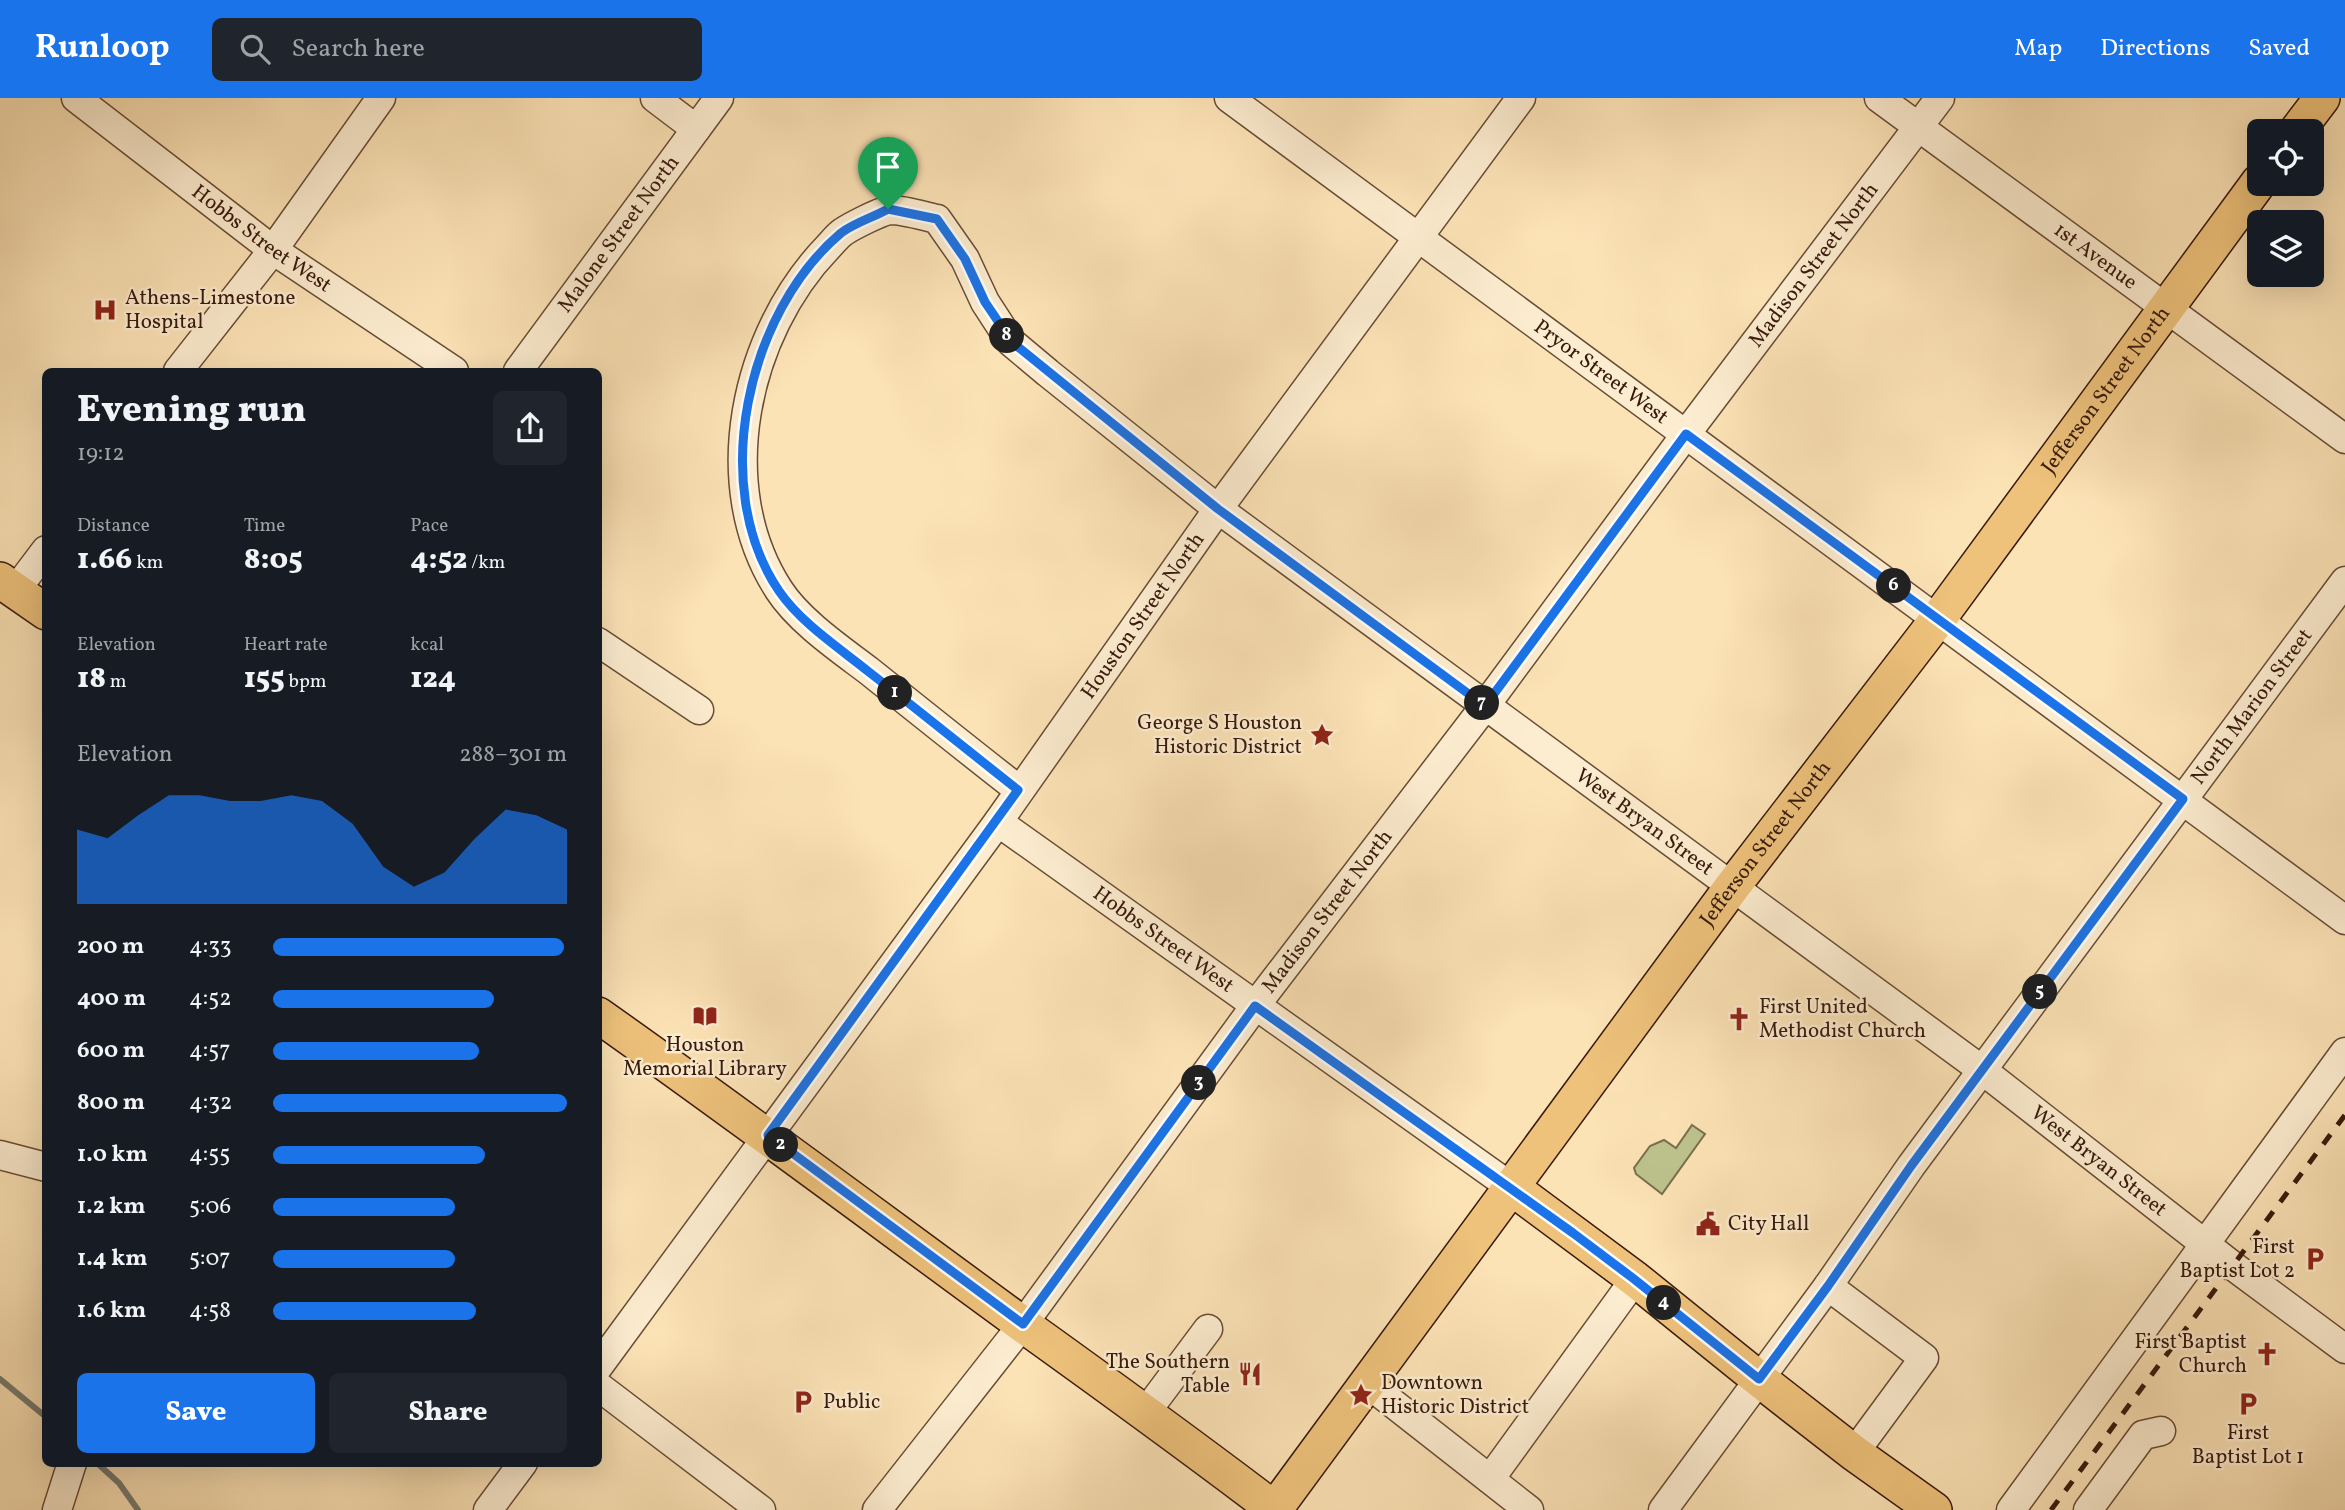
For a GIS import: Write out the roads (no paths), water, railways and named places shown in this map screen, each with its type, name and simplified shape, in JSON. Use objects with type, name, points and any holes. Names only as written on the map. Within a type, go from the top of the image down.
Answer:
[{"type":"main road","points":[[2306,119],[2322,98]]},
{"type":"main road","name":"Jefferson Street North","points":[[1275,1510],[1732,887],[1938,619],[2249,196]]},
{"type":"main road","points":[[8,585],[42,609]]},
{"type":"main road","points":[[602,1018],[768,1135],[1275,1510]]},
{"type":"main road","name":"Hobbs Street West","points":[[1511,1187],[1634,1279],[1854,1453],[1934,1510]]},
{"type":"street","name":"Hobbs Street West","points":[[76,98],[273,250],[450,368]]},
{"type":"street","points":[[655,98],[696,129]]},
{"type":"street","name":"Malone Street North","points":[[521,368],[719,98]]},
{"type":"street","name":"Pryor Street West","points":[[1229,98],[2345,920]]},
{"type":"street","name":"Houston Street North","points":[[602,1362],[998,822],[1218,509],[1521,98]]},
{"type":"street","name":"1st Avenue","points":[[1879,98],[2345,439]]},
{"type":"street","name":"Madison Street North","points":[[877,1510],[1023,1324],[1255,1006],[1485,706],[1940,98]]},
{"type":"street","points":[[179,368],[273,250],[378,99]]},
{"type":"street","name":"West Bryan Street","points":[[1018,790],[813,627],[779,591],[757,548],[745,500],[744,426],[753,378],[770,332],[793,288],[808,268],[843,232],[888,209],[937,219],[965,259],[985,302],[1012,342],[1218,509],[1982,1070],[2233,1266],[2345,1349]]},
{"type":"street","points":[[8,585],[42,554]]},
{"type":"street","name":"North Marion Street","points":[[1663,1510],[1828,1286],[1911,1166],[2345,581]]},
{"type":"street","points":[[602,645],[699,710]]},
{"type":"street","name":"Hobbs Street West","points":[[998,822],[1511,1187]]},
{"type":"street","points":[[2011,1510],[2345,1052]]},
{"type":"street","points":[[0,1155],[42,1166]]},
{"type":"street","points":[[1490,1479],[1634,1279]]},
{"type":"street","points":[[1828,1286],[1924,1358],[1854,1453]]},
{"type":"street","points":[[1146,1412],[1208,1329]]},
{"type":"street","points":[[1367,1383],[1529,1510]]},
{"type":"street","points":[[602,1389],[761,1510]]},
{"type":"street","points":[[2088,1510],[2143,1435],[2161,1431]]},
{"type":"street","points":[[57,1510],[71,1467]]},
{"type":"street","points":[[488,1510],[520,1467]]},
{"type":"waterway","points":[[0,1379],[42,1414]]},
{"type":"waterway","points":[[101,1467],[119,1483],[138,1510]]},
{"type":"railway","points":[[2051,1510],[2345,1115]]},
{"type":"place","name":"Athens-Limestone Hospital","points":[[105,310]]},
{"type":"place","name":"George S Houston Historic District","points":[[1322,735]]},
{"type":"place","name":"Houston Memorial Library","points":[[705,1016]]},
{"type":"place","name":"First United Methodist Church","points":[[1739,1019]]},
{"type":"place","name":"City Hall","points":[[1708,1224]]},
{"type":"place","name":"First Baptist Lot 2","points":[[2315,1259]]},
{"type":"place","name":"First Baptist Church","points":[[2267,1354]]},
{"type":"place","name":"The Southern Table","points":[[1250,1374]]},
{"type":"place","name":"Downtown Historic District","points":[[1361,1395]]},
{"type":"place","name":"Public","points":[[803,1402]]},
{"type":"place","name":"First Baptist Lot 1","points":[[2248,1404]]}]
